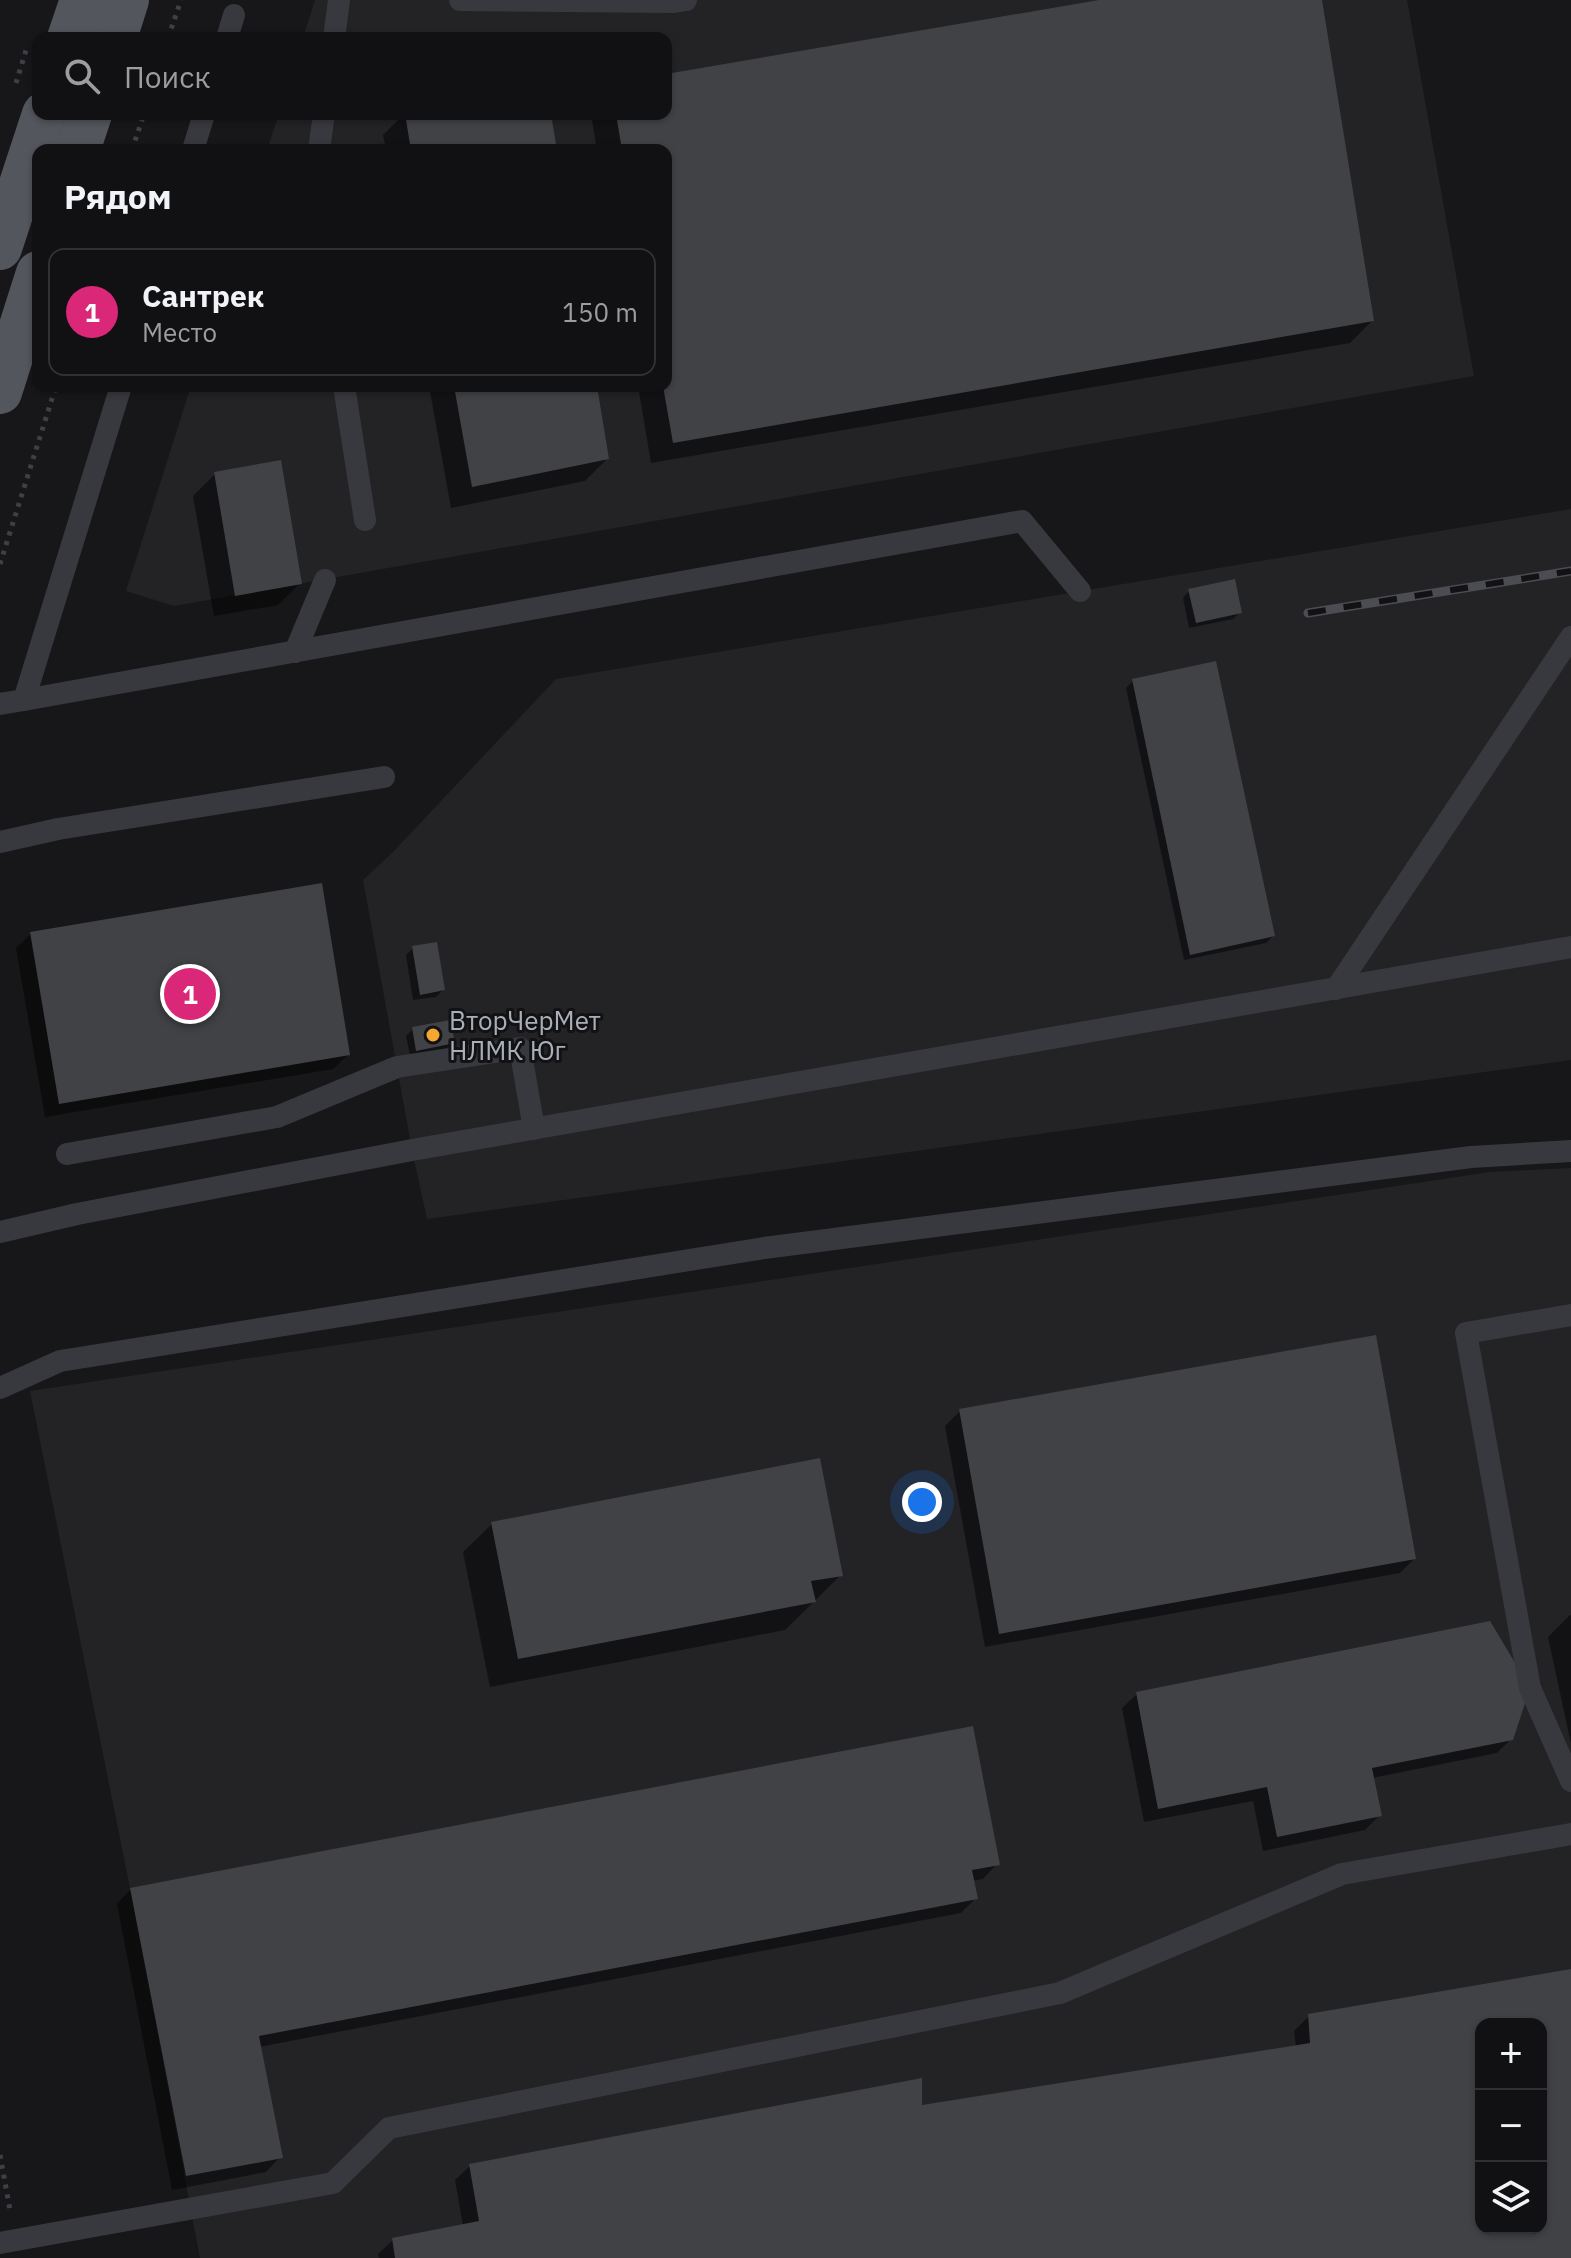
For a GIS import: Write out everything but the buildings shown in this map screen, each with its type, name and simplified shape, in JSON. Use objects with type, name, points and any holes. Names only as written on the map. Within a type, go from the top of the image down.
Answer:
[{"type":"main road","points":[[56,32],[82,0]]},
{"type":"main road","points":[[117,32],[127,0]]},
{"type":"main road","points":[[0,248],[18,202],[29,100]]},
{"type":"main road","points":[[80,144],[88,120]]},
{"type":"main road","points":[[0,392],[32,292]]},
{"type":"lane","points":[[335,32],[339,0]]},
{"type":"lane","points":[[460,0],[686,0]]},
{"type":"lane","points":[[229,32],[234,15]]},
{"type":"lane","points":[[195,144],[202,120]]},
{"type":"lane","points":[[320,144],[323,120]]},
{"type":"lane","points":[[24,700],[119,392]]},
{"type":"lane","points":[[345,392],[365,520]]},
{"type":"lane","points":[[0,704],[1022,521],[1080,591]]},
{"type":"lane","points":[[295,652],[325,580]]},
{"type":"lane","points":[[1336,989],[1571,637]]},
{"type":"lane","points":[[0,842],[58,829],[384,777]]},
{"type":"lane","points":[[0,1232],[92,1211],[534,1129],[1571,947]]},
{"type":"lane","points":[[67,1154],[277,1117],[397,1067],[520,1048],[534,1129]]},
{"type":"lane","points":[[0,1388],[60,1361],[764,1248],[1471,1157],[1571,1151]]},
{"type":"lane","points":[[1571,1315],[1466,1333],[1530,1688],[1571,1781]]},
{"type":"lane","points":[[0,2243],[333,2183],[389,2128],[1060,1993],[1342,1874],[1571,1834]]},
{"type":"path","points":[[170,32],[181,0]]},
{"type":"path","points":[[134,144],[142,120]]},
{"type":"path","points":[[0,564],[54,392]]},
{"type":"shaded area","points":[[315,0],[1407,0],[1474,376],[174,606],[126,591],[189,392],[672,392],[672,144],[269,144],[277,120],[672,120],[672,32],[305,32]]},
{"type":"shaded area","points":[[1571,509],[1571,1060],[427,1219],[363,880],[556,679]]},
{"type":"shaded area","points":[[1571,1168],[1571,2258],[200,2258],[130,1888],[30,1391],[1490,1172]]},
{"type":"railway","points":[[1308,613],[1571,571]]},
{"type":"place","name":"Сантрек","points":[[190,994]]},
{"type":"place","name":"ВторЧерМет НЛМК Юг","points":[[433,1035]]}]
